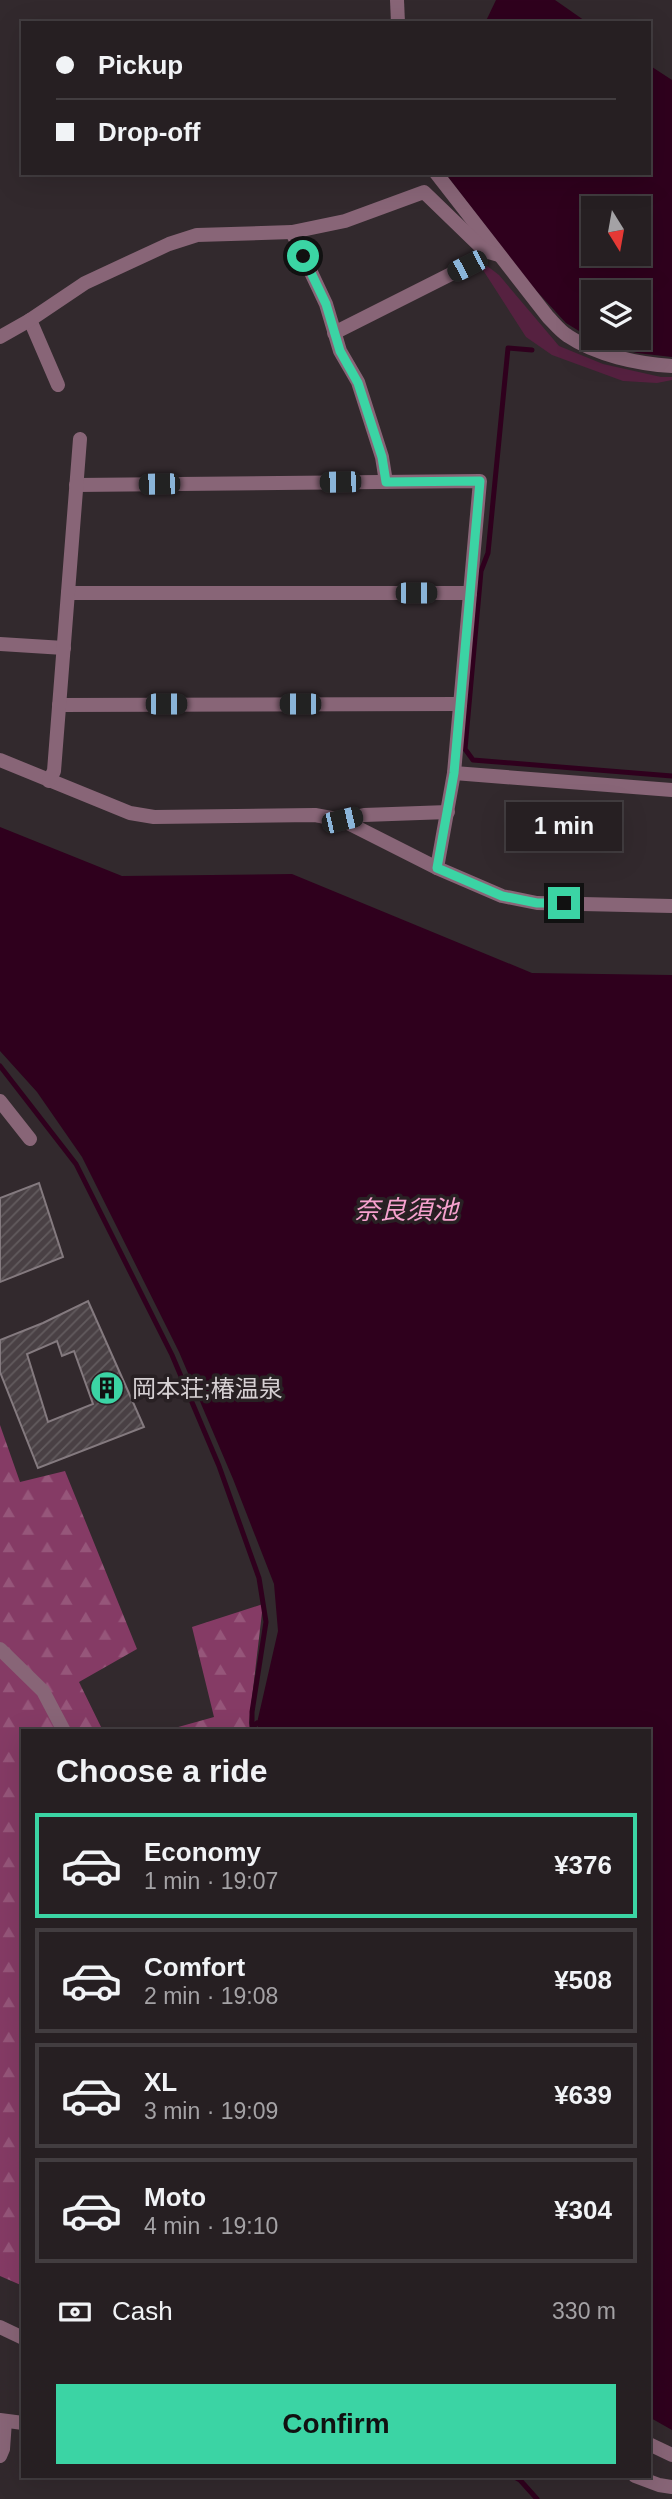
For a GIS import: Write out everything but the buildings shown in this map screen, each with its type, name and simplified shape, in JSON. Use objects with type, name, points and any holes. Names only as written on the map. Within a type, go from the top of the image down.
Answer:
[{"type":"street","points":[[397,0],[398,21]]},
{"type":"street","points":[[438,175],[548,317],[566,335],[584,345],[627,359],[672,366]]},
{"type":"street","points":[[0,337],[85,283],[169,244],[197,235],[292,232],[345,221],[424,191],[485,251],[499,255]]},
{"type":"street","points":[[292,232],[326,304],[340,351],[358,383],[382,457],[386,482]]},
{"type":"street","points":[[334,333],[467,266]]},
{"type":"street","points":[[30,320],[58,385]]},
{"type":"street","points":[[50,781],[54,771],[60,705],[80,439]]},
{"type":"street","points":[[76,485],[480,481],[454,773],[437,868]]},
{"type":"street","points":[[68,593],[470,593]]},
{"type":"street","points":[[0,644],[64,648]]},
{"type":"street","points":[[60,705],[460,704]]},
{"type":"street","points":[[0,760],[130,813],[154,817],[316,815],[342,820],[437,868],[502,896],[537,903],[672,906]]},
{"type":"street","points":[[454,773],[672,790]]},
{"type":"street","points":[[342,820],[364,815],[448,812]]},
{"type":"street","points":[[0,1101],[30,1139]]},
{"type":"street","points":[[0,1649],[43,1691],[63,1729]]},
{"type":"street","points":[[1,2327],[21,2337]]},
{"type":"street","points":[[0,2456],[3,2449],[2,2420],[21,2423]]},
{"type":"street","points":[[651,2445],[672,2455]]},
{"type":"street","points":[[640,2478],[659,2486],[672,2487]]},
{"type":"shaded area","points":[[474,256],[499,275],[559,346],[603,364],[672,377],[672,380],[657,383],[623,381],[552,355],[526,337]]},
{"type":"green space","points":[[0,1425],[20,1482],[65,1471],[137,1649],[79,1682],[102,1729],[21,1729],[21,2285],[0,2276]]},
{"type":"green space","points":[[263,1604],[250,1729],[171,1729],[214,1717],[192,1627]]},
{"type":"water","points":[[496,0],[555,0],[585,21],[486,21]]},
{"type":"water","points":[[651,66],[672,80],[672,357],[626,350],[651,350],[651,280],[581,280],[581,332],[566,323],[531,285],[447,175],[651,175]]},
{"type":"water","name":"奈良須池","points":[[0,827],[122,876],[292,874],[532,973],[672,975],[672,2430],[651,2418],[651,1729],[258,1729],[257,1723],[278,1631],[274,1584],[179,1352],[82,1157],[37,1092],[0,1051]]},
{"type":"waterway","points":[[532,350],[508,348],[488,553],[481,571],[465,749],[473,760],[672,776]]},
{"type":"waterway","points":[[0,1066],[76,1164],[172,1355],[219,1466],[259,1578],[266,1622],[252,1728],[257,1723]]},
{"type":"waterway","points":[[516,2478],[537,2499]]},
{"type":"place","name":"岡本荘;椿温泉","points":[[107,1388]]},
{"type":"route","points":[[303,256],[326,304],[340,351],[358,383],[382,457],[386,482],[480,481],[454,773],[437,868],[502,896],[537,903],[564,903]]}]
